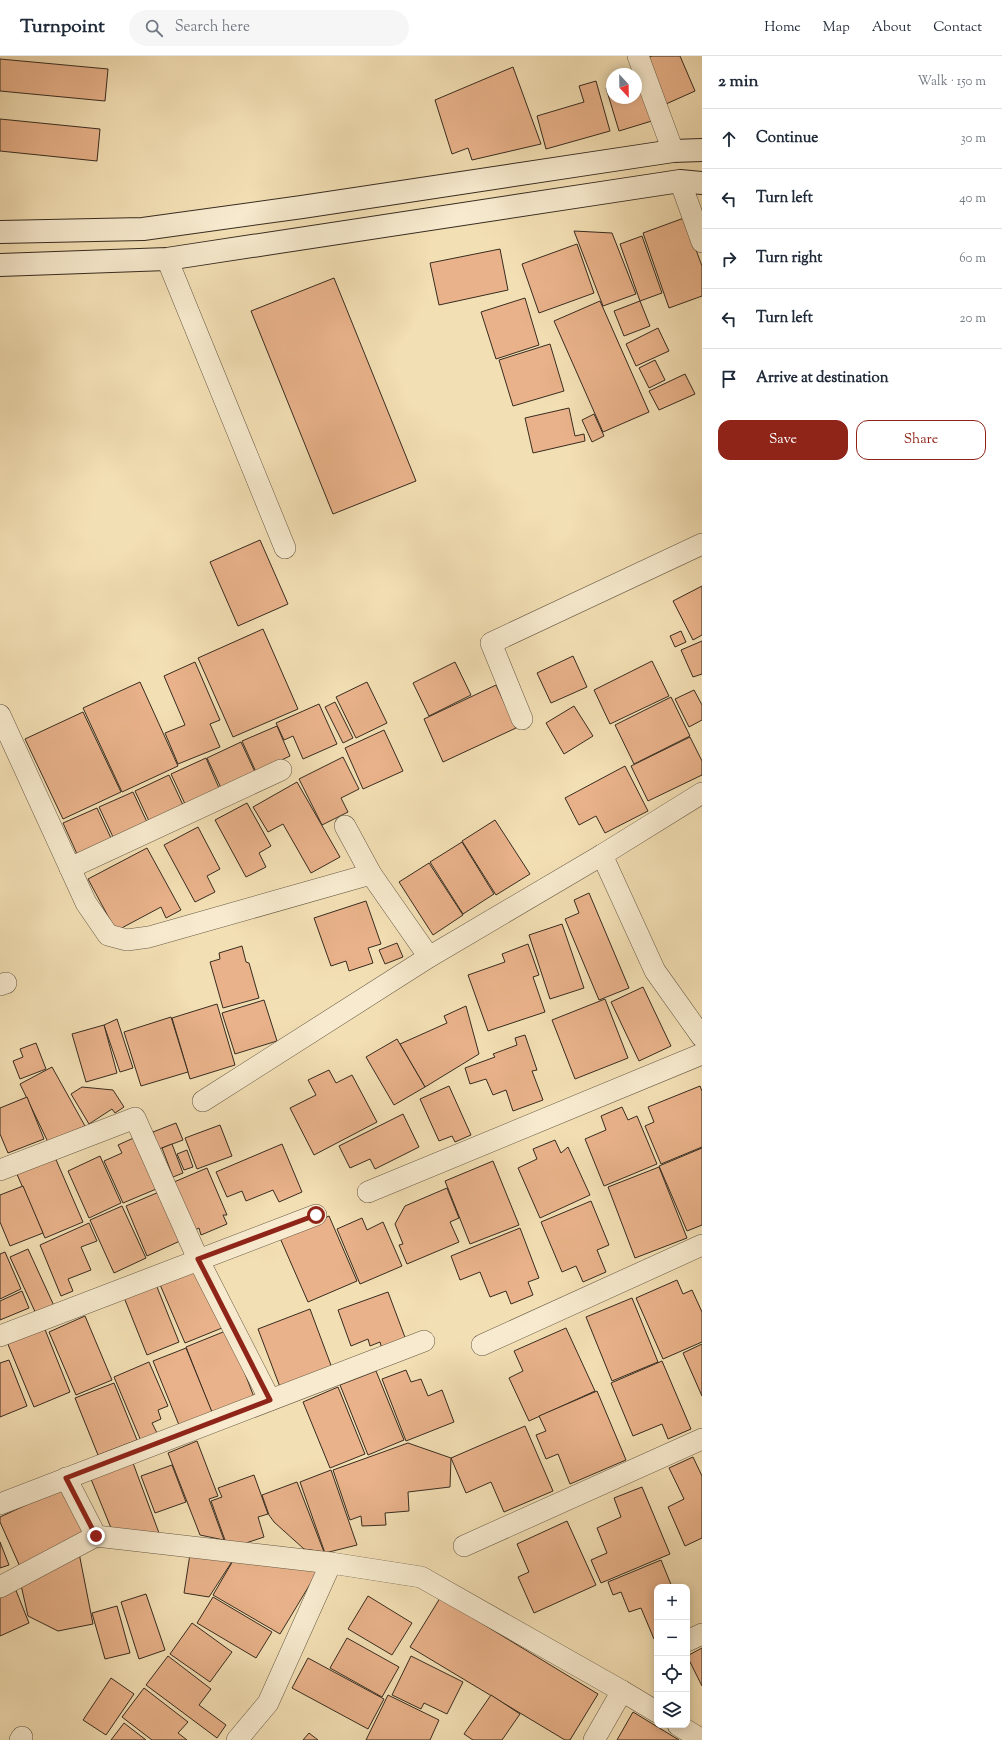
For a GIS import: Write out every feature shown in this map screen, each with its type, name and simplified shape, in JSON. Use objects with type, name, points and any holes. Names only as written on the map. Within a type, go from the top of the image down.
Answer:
[{"type":"main road","points":[[0,232],[143,229],[302,207],[673,151],[702,150]]},
{"type":"main road","points":[[0,265],[167,259],[680,181],[702,183]]},
{"type":"street","points":[[638,56],[673,151]]},
{"type":"street","points":[[680,181],[702,242]]},
{"type":"street","points":[[167,259],[285,548]]},
{"type":"street","points":[[522,719],[491,643],[702,544]]},
{"type":"street","points":[[0,715],[86,903],[108,935],[127,940],[149,937],[372,874]]},
{"type":"street","points":[[70,868],[281,770]]},
{"type":"street","points":[[203,1101],[429,957],[602,855],[702,793]]},
{"type":"street","points":[[345,826],[372,874],[429,957]]},
{"type":"street","points":[[602,855],[655,971],[702,1037]]},
{"type":"street","points":[[368,1192],[702,1054]]},
{"type":"street","points":[[0,1170],[135,1118],[198,1259],[270,1400]]},
{"type":"street","points":[[0,1336],[316,1215]]},
{"type":"street","points":[[482,1345],[702,1245]]},
{"type":"street","points":[[0,1504],[424,1342]]},
{"type":"street","points":[[464,1546],[702,1439]]},
{"type":"street","points":[[66,1478],[96,1536]]},
{"type":"street","points":[[0,1587],[96,1536],[331,1563],[421,1577],[622,1690],[654,1710]]},
{"type":"street","points":[[237,1740],[268,1703],[331,1563]]},
{"type":"street","points":[[690,1640],[702,1634]]},
{"type":"street","points":[[594,1740],[622,1690]]},
{"type":"street","points":[[683,1728],[702,1740]]},
{"type":"building","points":[[652,56],[680,56],[695,91],[666,104],[647,58]]},
{"type":"building","points":[[0,59],[108,69],[105,101],[0,91]]},
{"type":"building","points":[[513,67],[541,144],[472,160],[468,148],[452,154],[435,100]]},
{"type":"building","points":[[596,81],[610,131],[546,149],[537,116],[584,102],[579,86]]},
{"type":"building","points":[[642,91],[655,120],[619,131],[611,104],[642,104]]},
{"type":"building","points":[[0,119],[100,129],[97,161],[0,151]]},
{"type":"building","points":[[684,218],[702,266],[702,296],[669,308],[643,233]]},
{"type":"building","points":[[574,231],[612,233],[636,294],[603,306]]},
{"type":"building","points":[[642,236],[662,293],[640,301],[620,244]]},
{"type":"building","points":[[577,244],[594,293],[539,313],[522,264]]},
{"type":"building","points":[[500,249],[508,290],[439,305],[430,263]]},
{"type":"building","points":[[334,278],[416,481],[333,514],[251,311]]},
{"type":"building","points":[[525,298],[539,345],[496,359],[481,312]]},
{"type":"building","points":[[600,301],[649,412],[603,432],[554,321]]},
{"type":"building","points":[[640,301],[650,326],[624,336],[614,311]]},
{"type":"building","points":[[658,328],[669,351],[636,366],[626,344]]},
{"type":"building","points":[[550,344],[564,391],[513,406],[499,360]]},
{"type":"building","points":[[655,360],[665,380],[649,388],[639,368]]},
{"type":"building","points":[[685,374],[695,394],[659,410],[649,391]]},
{"type":"building","points":[[569,408],[575,436],[584,434],[585,441],[533,453],[525,418]]},
{"type":"building","points":[[594,414],[604,436],[592,442],[582,420]]},
{"type":"building","points":[[260,540],[288,604],[238,626],[210,562]]},
{"type":"building","points":[[702,586],[702,635],[693,640],[673,601]]},
{"type":"building","points":[[263,629],[298,709],[233,737],[198,658]]},
{"type":"building","points":[[681,631],[686,642],[675,647],[670,636]]},
{"type":"building","points":[[702,641],[702,674],[693,677],[681,650]]},
{"type":"building","points":[[573,656],[587,687],[551,703],[537,673]]},
{"type":"building","points":[[652,661],[669,696],[610,724],[594,690]]},
{"type":"building","points":[[195,662],[220,720],[210,724],[220,747],[178,764],[165,733],[185,725],[164,676]]},
{"type":"building","points":[[455,662],[471,695],[429,716],[413,683]]},
{"type":"building","points":[[140,682],[178,766],[122,792],[83,708]]},
{"type":"building","points":[[367,682],[387,723],[356,738],[336,697]]},
{"type":"building","points":[[496,685],[516,728],[443,762],[424,719]]},
{"type":"building","points":[[694,690],[702,705],[702,720],[689,727],[675,699]]},
{"type":"building","points":[[671,697],[690,736],[634,764],[615,725]]},
{"type":"building","points":[[335,702],[353,738],[343,743],[325,707]]},
{"type":"building","points":[[319,704],[337,744],[303,759],[293,736],[284,740],[276,723]]},
{"type":"building","points":[[574,706],[593,736],[564,754],[546,723]]},
{"type":"building","points":[[83,712],[121,792],[63,819],[25,739]]},
{"type":"building","points":[[277,726],[290,756],[256,772],[242,741]]},
{"type":"building","points":[[384,730],[403,771],[363,789],[345,748]]},
{"type":"building","points":[[690,737],[702,761],[702,775],[648,801],[631,766]]},
{"type":"building","points":[[241,742],[255,772],[221,788],[207,758]]},
{"type":"building","points":[[343,757],[359,789],[341,798],[348,812],[322,825],[299,779]]},
{"type":"building","points":[[206,758],[219,788],[185,804],[171,774]]},
{"type":"building","points":[[625,766],[648,811],[605,833],[596,816],[579,825],[565,798]]},
{"type":"building","points":[[169,775],[183,805],[149,821],[135,791]]},
{"type":"building","points":[[297,782],[340,857],[311,873],[283,824],[268,832],[253,807]]},
{"type":"building","points":[[133,792],[147,822],[113,837],[99,807]]},
{"type":"building","points":[[247,803],[271,846],[259,853],[266,867],[246,877],[215,820]]},
{"type":"building","points":[[97,808],[111,838],[77,854],[63,823]]},
{"type":"building","points":[[495,820],[530,874],[496,895],[462,841]]},
{"type":"building","points":[[198,827],[220,869],[207,876],[215,892],[195,902],[164,845]]},
{"type":"building","points":[[462,842],[494,894],[463,914],[430,862]]},
{"type":"building","points":[[147,848],[181,910],[166,918],[161,907],[116,931],[88,879]]},
{"type":"building","points":[[429,863],[463,915],[433,935],[399,882]]},
{"type":"building","points":[[589,893],[629,988],[599,1000],[565,919],[579,913],[574,900]]},
{"type":"building","points":[[366,901],[381,944],[368,948],[373,963],[349,971],[346,961],[331,966],[314,918]]},
{"type":"building","points":[[562,924],[584,988],[550,999],[529,935]]},
{"type":"building","points":[[397,943],[403,957],[385,964],[379,950]]},
{"type":"building","points":[[528,944],[539,975],[533,977],[545,1012],[488,1031],[468,975],[505,962],[502,954]]},
{"type":"building","points":[[242,946],[246,962],[249,963],[259,998],[223,1008],[210,962],[220,959],[219,953]]},
{"type":"building","points":[[643,987],[671,1046],[639,1061],[611,1002]]},
{"type":"building","points":[[605,999],[628,1058],[575,1079],[552,1020]]},
{"type":"building","points":[[264,1000],[277,1041],[235,1054],[222,1013]]},
{"type":"building","points":[[217,1004],[235,1065],[190,1079],[172,1018]]},
{"type":"building","points":[[466,1006],[479,1054],[425,1087],[400,1044],[447,1023],[444,1016]]},
{"type":"building","points":[[171,1017],[188,1072],[141,1086],[124,1032]]},
{"type":"building","points":[[117,1019],[133,1068],[120,1072],[104,1025]]},
{"type":"building","points":[[104,1025],[117,1073],[86,1082],[72,1034]]},
{"type":"building","points":[[525,1035],[537,1070],[532,1071],[543,1100],[513,1111],[506,1090],[493,1095],[486,1079],[470,1084],[465,1068],[495,1057],[493,1054],[517,1045],[515,1038]]},
{"type":"building","points":[[397,1039],[425,1087],[394,1105],[366,1057]]},
{"type":"building","points":[[36,1043],[46,1069],[20,1079],[13,1061],[23,1057],[20,1049]]},
{"type":"building","points":[[52,1067],[85,1126],[48,1142],[20,1084]]},
{"type":"building","points":[[329,1070],[336,1083],[352,1075],[377,1122],[314,1155],[290,1108],[316,1095],[308,1080]]},
{"type":"building","points":[[449,1086],[471,1135],[455,1142],[452,1136],[439,1141],[420,1099]]},
{"type":"building","points":[[700,1086],[702,1091],[702,1147],[661,1164],[645,1126],[654,1122],[648,1107]]},
{"type":"building","points":[[82,1087],[113,1090],[124,1107],[115,1113],[112,1109],[89,1124],[71,1094]]},
{"type":"building","points":[[27,1097],[44,1139],[8,1153],[0,1134],[0,1108]]},
{"type":"building","points":[[622,1107],[628,1120],[637,1116],[657,1164],[604,1186],[585,1139],[606,1130],[601,1116]]},
{"type":"building","points":[[403,1114],[419,1147],[375,1169],[370,1159],[350,1168],[339,1146]]},
{"type":"building","points":[[176,1123],[183,1140],[159,1149],[153,1132]]},
{"type":"building","points":[[220,1125],[232,1156],[197,1169],[185,1138]]},
{"type":"building","points":[[138,1136],[161,1187],[123,1203],[104,1161],[122,1153],[118,1145]]},
{"type":"building","points":[[555,1140],[561,1153],[568,1147],[590,1195],[540,1218],[518,1168],[537,1159],[533,1149]]},
{"type":"building","points":[[172,1144],[183,1173],[173,1177],[162,1148]]},
{"type":"building","points":[[282,1144],[302,1192],[279,1202],[273,1190],[246,1201],[242,1191],[227,1197],[216,1172]]},
{"type":"building","points":[[702,1148],[702,1225],[687,1231],[659,1166]]},
{"type":"building","points":[[187,1150],[193,1167],[184,1170],[177,1154]]},
{"type":"building","points":[[54,1155],[83,1222],[45,1238],[16,1172]]},
{"type":"building","points":[[100,1156],[121,1203],[89,1218],[68,1171]]},
{"type":"building","points":[[493,1161],[519,1225],[470,1244],[445,1181]]},
{"type":"building","points":[[659,1167],[687,1238],[635,1258],[608,1187]]},
{"type":"building","points":[[207,1168],[227,1215],[223,1215],[227,1224],[201,1235],[199,1228],[195,1230],[174,1182]]},
{"type":"building","points":[[23,1186],[43,1233],[10,1246],[0,1222],[0,1195]]},
{"type":"building","points":[[447,1188],[459,1218],[450,1222],[459,1242],[407,1264],[399,1245],[403,1244],[395,1224],[405,1206]]},
{"type":"building","points":[[159,1192],[180,1241],[147,1256],[126,1206]]},
{"type":"building","points":[[591,1201],[609,1245],[597,1250],[606,1272],[583,1282],[576,1266],[562,1272],[541,1222]]},
{"type":"building","points":[[122,1206],[146,1258],[114,1273],[90,1220]]},
{"type":"building","points":[[329,1216],[357,1281],[308,1302],[280,1238]]},
{"type":"building","points":[[362,1218],[367,1230],[383,1222],[402,1266],[360,1284],[337,1229]]},
{"type":"building","points":[[89,1223],[97,1241],[81,1247],[91,1270],[68,1279],[73,1291],[61,1296],[40,1245]]},
{"type":"building","points":[[520,1228],[539,1278],[528,1282],[533,1295],[511,1304],[506,1291],[490,1297],[480,1272],[460,1280],[451,1256]]},
{"type":"building","points":[[28,1249],[55,1308],[37,1316],[10,1257]]},
{"type":"building","points":[[5,1252],[21,1289],[0,1299],[0,1254]]},
{"type":"building","points":[[195,1265],[222,1328],[185,1343],[158,1280]]},
{"type":"building","points":[[677,1280],[683,1294],[692,1290],[702,1312],[702,1342],[663,1359],[636,1298]]},
{"type":"building","points":[[155,1282],[179,1342],[147,1355],[123,1295]]},
{"type":"building","points":[[22,1291],[29,1308],[0,1320],[0,1301]]},
{"type":"building","points":[[388,1292],[406,1340],[382,1349],[380,1342],[370,1346],[368,1339],[351,1346],[338,1310]]},
{"type":"building","points":[[632,1298],[658,1362],[612,1381],[586,1317]]},
{"type":"building","points":[[310,1309],[332,1368],[280,1387],[258,1329]]},
{"type":"building","points":[[85,1316],[112,1380],[76,1395],[49,1332]]},
{"type":"building","points":[[44,1327],[70,1392],[34,1407],[7,1342]]},
{"type":"building","points":[[566,1328],[595,1391],[529,1421],[509,1378],[523,1371],[514,1351]]},
{"type":"building","points":[[228,1330],[254,1397],[212,1413],[186,1347]]},
{"type":"building","points":[[702,1344],[702,1396],[683,1353]]},
{"type":"building","points":[[186,1348],[212,1412],[179,1425],[153,1361]]},
{"type":"building","points":[[9,1360],[27,1406],[0,1417],[0,1363]]},
{"type":"building","points":[[662,1361],[691,1429],[668,1439],[662,1424],[633,1436],[611,1383]]},
{"type":"building","points":[[149,1362],[168,1406],[158,1410],[161,1419],[152,1423],[158,1435],[141,1441],[114,1377]]},
{"type":"building","points":[[406,1370],[411,1382],[421,1379],[428,1396],[442,1390],[454,1422],[406,1441],[382,1379]]},
{"type":"building","points":[[376,1371],[404,1440],[368,1455],[340,1385]]},
{"type":"building","points":[[114,1383],[137,1440],[98,1455],[75,1398]]},
{"type":"building","points":[[338,1387],[365,1454],[330,1468],[303,1402]]},
{"type":"building","points":[[597,1391],[626,1460],[570,1484],[558,1454],[546,1459],[536,1435],[546,1431],[539,1416]]},
{"type":"building","points":[[525,1426],[553,1491],[504,1512],[491,1482],[466,1493],[451,1458]]},
{"type":"building","points":[[197,1441],[218,1496],[209,1499],[224,1540],[200,1535],[168,1453]]},
{"type":"building","points":[[408,1443],[451,1458],[450,1487],[408,1492],[409,1511],[385,1513],[386,1525],[362,1526],[361,1516],[350,1520],[333,1470]]},
{"type":"building","points":[[693,1457],[702,1476],[702,1538],[685,1546],[668,1507],[684,1499],[669,1468]]},
{"type":"building","points":[[133,1463],[159,1533],[111,1528],[91,1479]]},
{"type":"building","points":[[172,1465],[186,1502],[155,1513],[141,1476]]},
{"type":"building","points":[[331,1470],[357,1545],[325,1553],[300,1482]]},
{"type":"building","points":[[254,1475],[268,1514],[258,1517],[264,1537],[243,1544],[226,1543],[211,1501],[222,1497],[218,1488]]},
{"type":"building","points":[[297,1482],[324,1552],[304,1549],[274,1522],[269,1515],[262,1495]]},
{"type":"building","points":[[642,1487],[670,1554],[601,1583],[591,1560],[607,1553],[597,1528],[621,1517],[614,1498]]},
{"type":"building","points":[[63,1488],[86,1539],[21,1569],[0,1522],[0,1517]]},
{"type":"building","points":[[567,1521],[596,1585],[534,1613],[518,1577],[529,1572],[517,1544]]},
{"type":"building","points":[[0,1542],[9,1565],[0,1568]]},
{"type":"building","points":[[79,1553],[93,1624],[58,1631],[28,1616],[21,1585]]},
{"type":"building","points":[[190,1554],[233,1560],[209,1597],[184,1593]]},
{"type":"building","points":[[234,1559],[318,1571],[280,1634],[213,1595]]},
{"type":"building","points":[[661,1560],[671,1584],[654,1584],[654,1639],[641,1608],[629,1612],[621,1592],[613,1595],[608,1582]]},
{"type":"building","points":[[15,1588],[29,1623],[0,1636],[0,1595]]},
{"type":"building","points":[[146,1594],[165,1650],[139,1659],[121,1602]]},
{"type":"building","points":[[368,1596],[412,1623],[392,1655],[348,1629]]},
{"type":"building","points":[[213,1597],[272,1632],[256,1658],[197,1623]]},
{"type":"building","points":[[440,1598],[598,1694],[570,1740],[565,1740],[410,1647]]},
{"type":"building","points":[[117,1606],[130,1653],[105,1659],[92,1613]]},
{"type":"building","points":[[192,1623],[232,1652],[210,1682],[170,1654]]},
{"type":"building","points":[[347,1638],[399,1667],[382,1697],[330,1668]]},
{"type":"building","points":[[702,1648],[702,1686],[690,1662],[690,1654]]},
{"type":"building","points":[[168,1656],[211,1689],[199,1705],[226,1725],[217,1738],[146,1685]]},
{"type":"building","points":[[411,1656],[463,1682],[447,1714],[424,1703],[421,1709],[392,1695]]},
{"type":"building","points":[[308,1658],[384,1699],[368,1729],[292,1688]]},
{"type":"building","points":[[111,1678],[134,1694],[106,1735],[83,1720]]},
{"type":"building","points":[[144,1688],[188,1722],[178,1733],[187,1740],[152,1740],[122,1717]]},
{"type":"building","points":[[388,1695],[439,1720],[430,1740],[366,1740]]},
{"type":"building","points":[[491,1695],[520,1714],[502,1740],[473,1740],[464,1734]]},
{"type":"building","points":[[633,1712],[654,1725],[654,1728],[659,1728],[679,1740],[617,1740]]},
{"type":"building","points":[[124,1723],[146,1740],[111,1740]]},
{"type":"building","points":[[309,1733],[318,1740],[303,1740]]},
{"type":"route","points":[[96,1536],[66,1478],[270,1400],[198,1259],[316,1215]]}]
